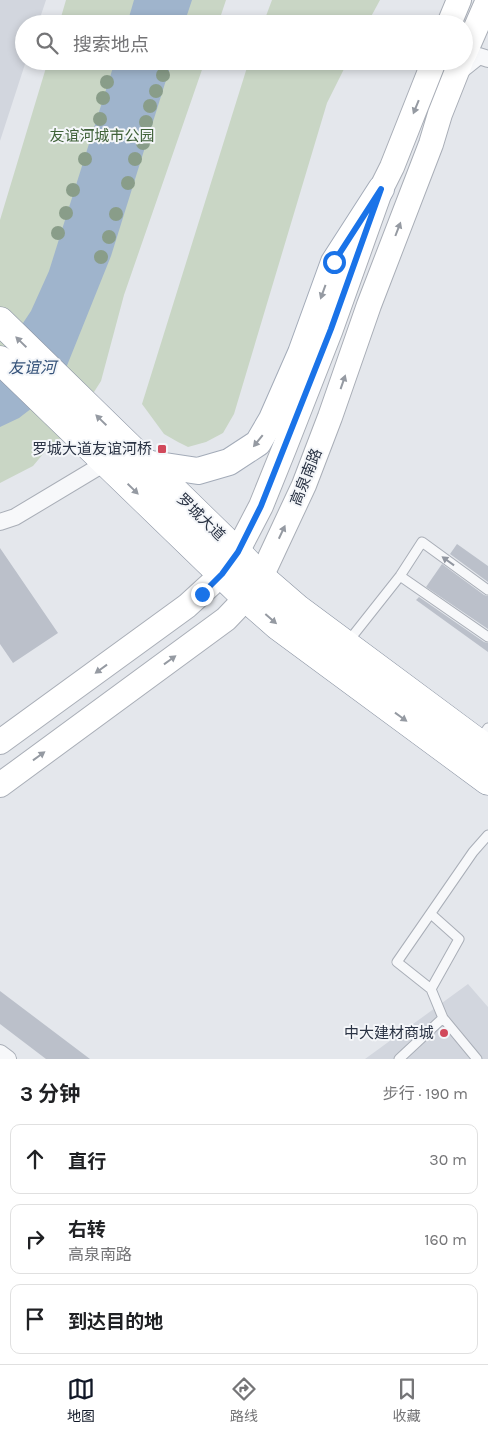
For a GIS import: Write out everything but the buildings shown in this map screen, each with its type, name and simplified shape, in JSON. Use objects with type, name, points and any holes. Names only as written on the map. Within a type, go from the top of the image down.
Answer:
[{"type":"highway","name":"罗城大道","points":[[0,321],[238,552],[254,587],[278,626],[488,781]]},
{"type":"highway","name":"罗城大道","points":[[0,360],[222,574],[254,587],[298,609],[485,740]]},
{"type":"main road","points":[[453,15],[459,0]]},
{"type":"main road","name":"高泉南路","points":[[473,35],[488,0]]},
{"type":"main road","name":"高泉南路","points":[[0,742],[187,606],[222,574],[238,552],[261,506],[284,449],[331,329],[381,189],[392,168],[430,70]]},
{"type":"main road","name":"高泉南路","points":[[0,785],[226,619],[254,587],[304,485],[369,305],[458,70]]},
{"type":"main road","points":[[145,463],[198,471],[229,462],[258,443],[272,418],[301,353],[334,262],[381,189]]},
{"type":"street","points":[[473,58],[479,56],[488,59]]},
{"type":"street","points":[[0,522],[15,517],[105,463]]},
{"type":"street","points":[[0,1053],[8,1059]]},
{"type":"lane","points":[[346,644],[400,576],[422,542],[488,590]]},
{"type":"lane","points":[[400,576],[488,637]]},
{"type":"lane","points":[[477,1059],[443,1018],[432,989],[397,962],[432,914],[473,852],[488,835]]},
{"type":"lane","points":[[432,914],[459,939],[432,989]]},
{"type":"lane","points":[[399,1059],[443,1018]]},
{"type":"shaded area","points":[[0,0],[46,0],[41,15],[15,15],[15,70],[23,70],[0,141]]},
{"type":"shaded area","name":"中大建材商城","points":[[468,984],[488,1007],[488,1059],[365,1059]]},
{"type":"green space","points":[[66,0],[226,0],[221,15],[62,15]]},
{"type":"green space","points":[[272,0],[380,0],[372,15],[266,15]]},
{"type":"green space","name":"友谊河城市公园","points":[[45,70],[202,70],[124,295],[101,381],[64,436],[43,454],[33,466],[0,483],[0,220]]},
{"type":"green space","points":[[246,70],[344,70],[327,103],[234,414],[223,433],[206,442],[188,447],[164,434],[142,404]]},
{"type":"water","points":[[134,0],[192,0],[187,15],[130,15]]},
{"type":"water","name":"友谊河","points":[[112,70],[169,70],[111,256],[58,388],[19,418],[0,427],[0,353],[7,347],[31,311],[49,271]]},
{"type":"place","name":"罗城大道友谊河桥","points":[[162,449]]},
{"type":"place","name":"中大建材商城","points":[[444,1033]]},
{"type":"route","points":[[202,594],[222,574],[238,552],[261,506],[331,329],[381,189],[334,262]]}]
